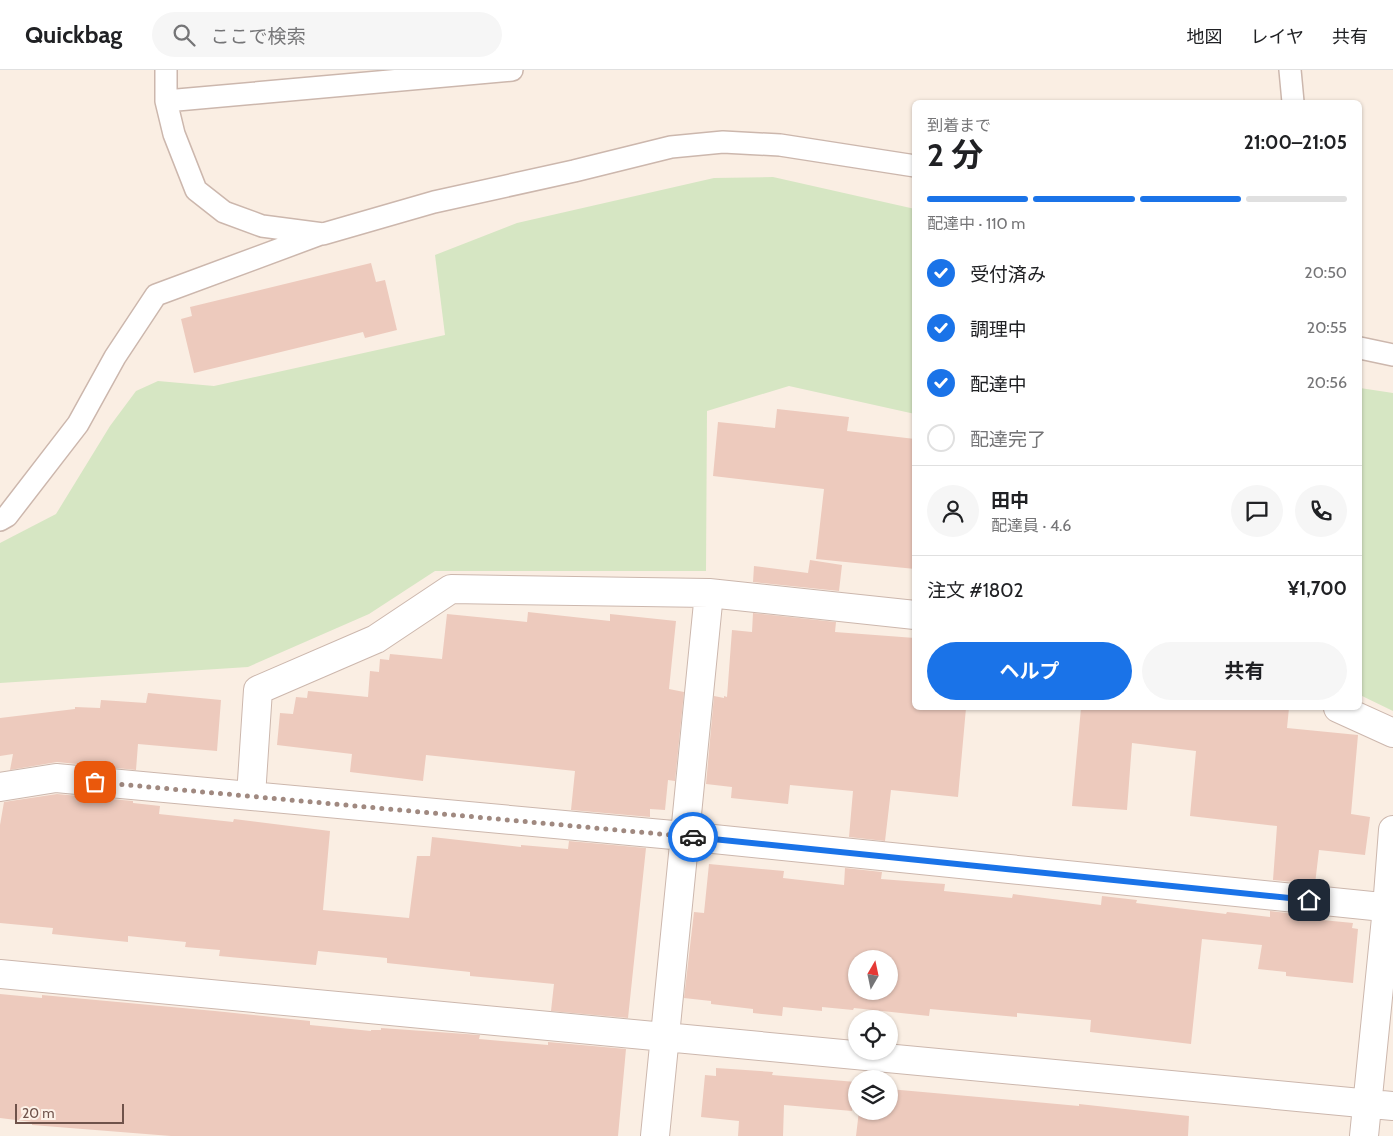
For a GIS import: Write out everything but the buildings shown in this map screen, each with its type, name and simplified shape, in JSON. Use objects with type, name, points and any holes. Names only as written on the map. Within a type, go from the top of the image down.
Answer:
[{"type":"street","points":[[251,796],[258,690],[376,639],[451,589],[709,593],[912,615]]},
{"type":"street","points":[[654,1136],[709,593]]},
{"type":"street","points":[[1342,710],[1393,733]]},
{"type":"street","points":[[0,787],[56,778],[684,836],[1390,908]]},
{"type":"street","points":[[1364,1136],[1380,1105],[1393,830]]},
{"type":"street","points":[[0,974],[1380,1105]]},
{"type":"lane","points":[[166,70],[166,101],[174,134],[196,190],[224,212],[262,226],[323,234]]},
{"type":"lane","points":[[166,101],[512,70]]},
{"type":"lane","points":[[1290,70],[1293,100]]},
{"type":"lane","points":[[0,520],[7,516],[78,424],[115,357],[156,295],[323,234],[434,202],[671,147],[723,142],[780,145],[912,166]]},
{"type":"lane","points":[[1362,348],[1393,355]]},
{"type":"green space","points":[[773,177],[912,208],[912,413],[789,386],[707,411],[706,571],[435,571],[369,614],[248,667],[0,683],[0,543],[56,514],[110,426],[136,391],[158,381],[214,386],[445,335],[435,255],[517,223],[714,178]]},
{"type":"green space","points":[[1362,388],[1393,393],[1393,711],[1362,696]]},
{"type":"way so far","points":[[95,782],[693,837]]},
{"type":"route","points":[[693,837],[1309,900]]}]
